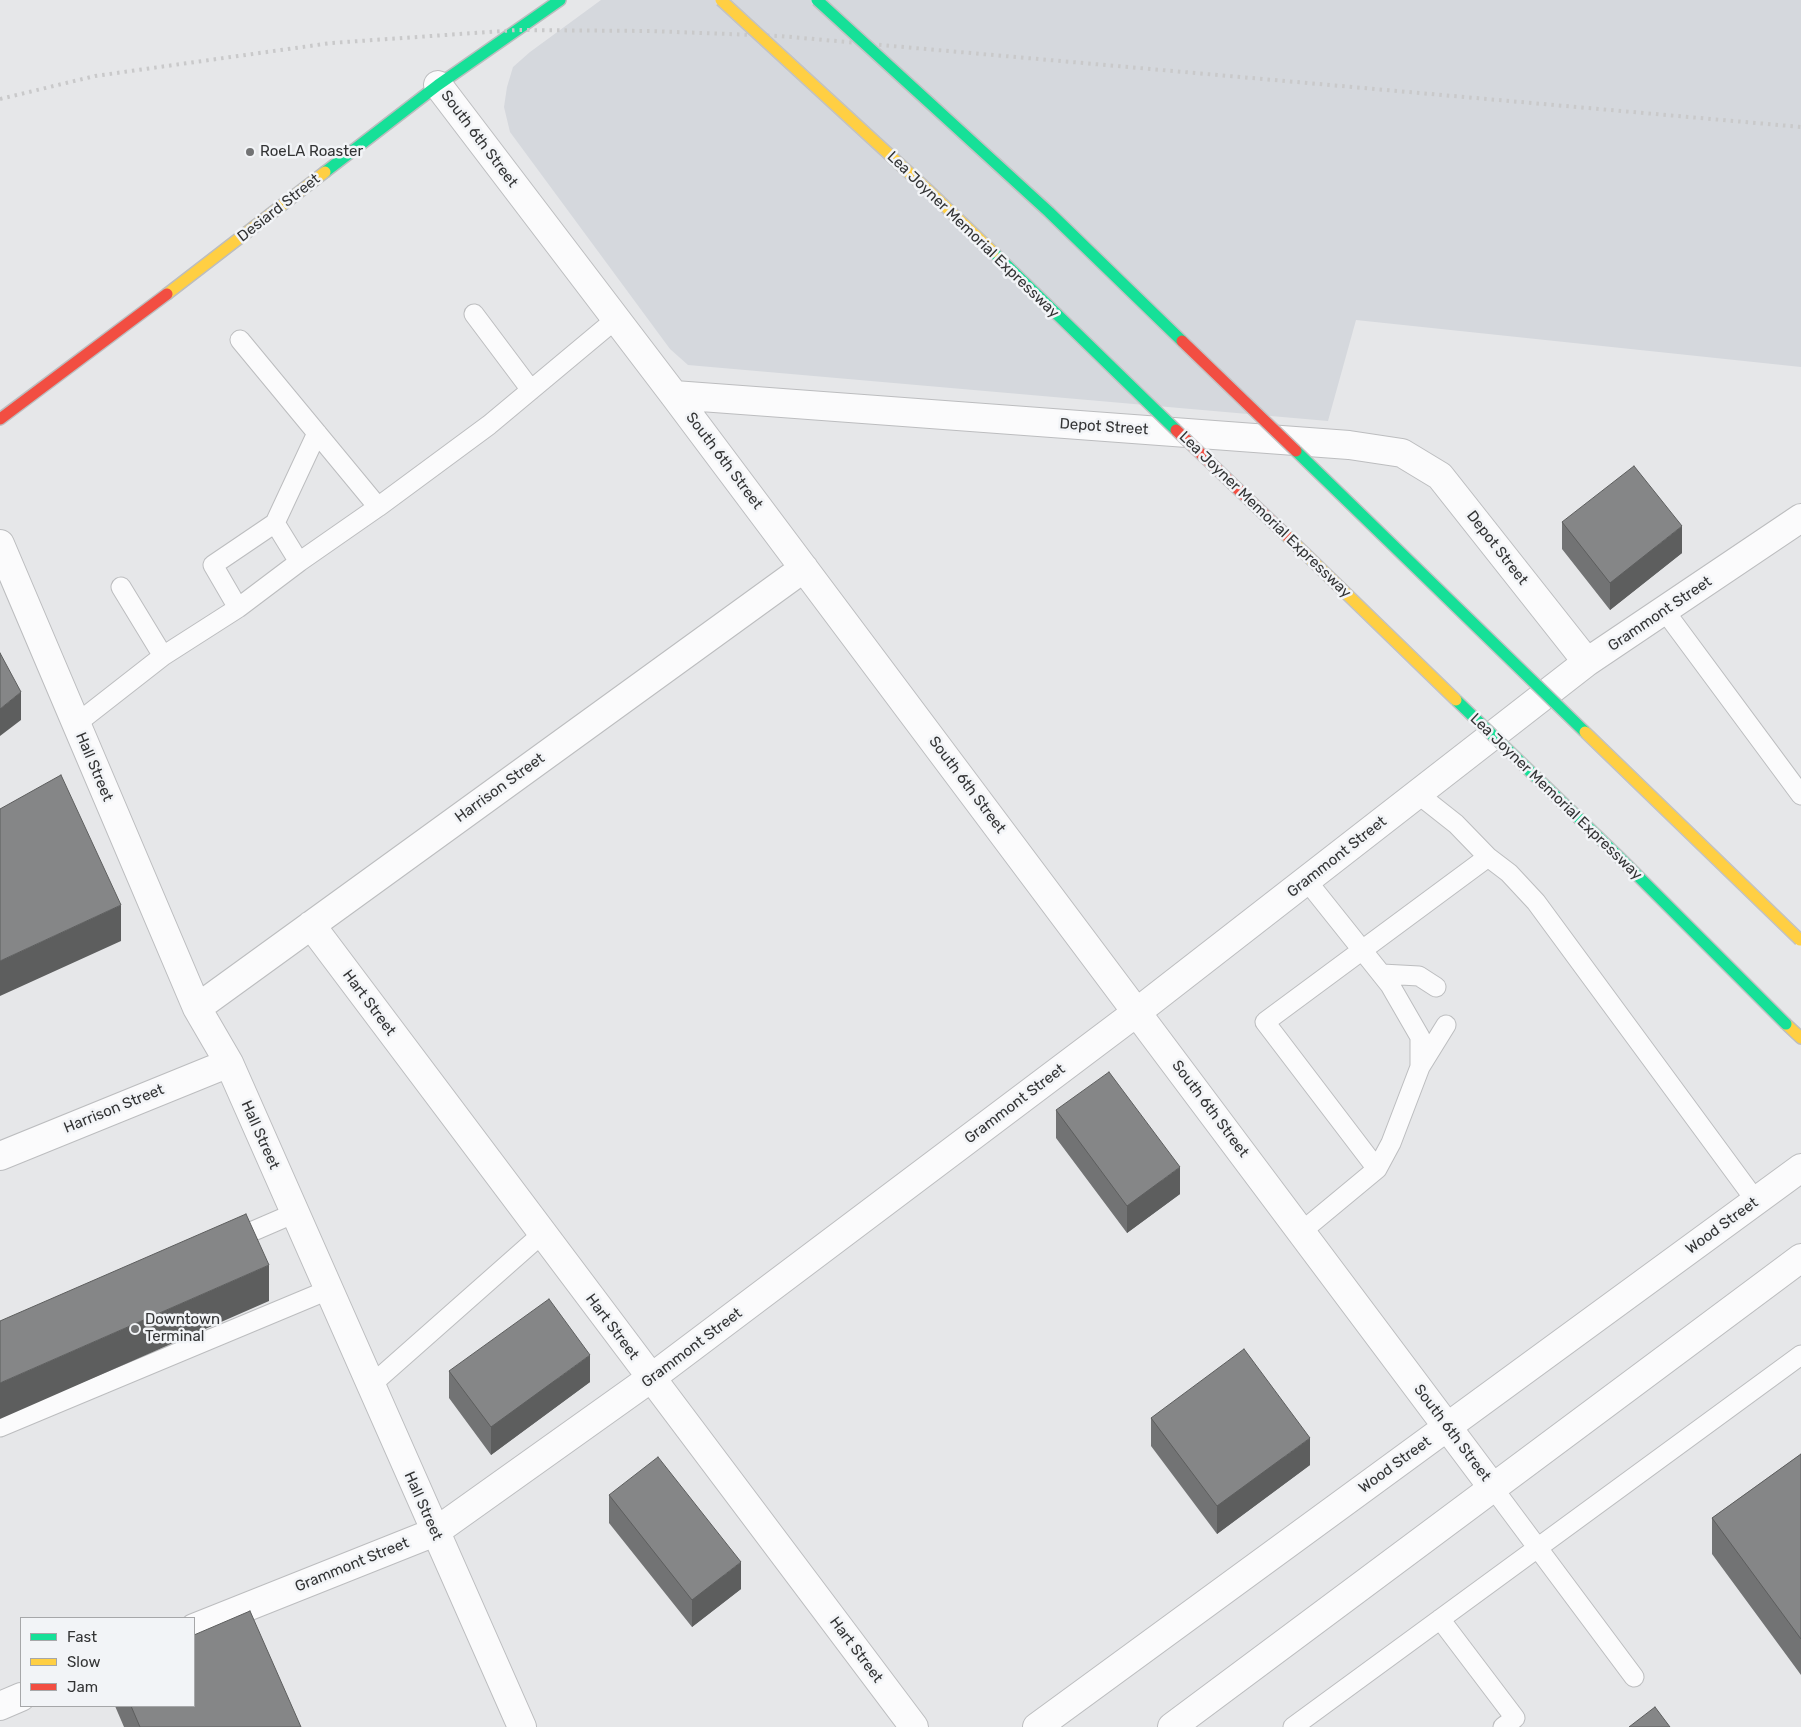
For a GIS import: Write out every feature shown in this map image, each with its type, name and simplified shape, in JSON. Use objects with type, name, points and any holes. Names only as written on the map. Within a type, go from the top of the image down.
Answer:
[{"type":"main road","name":"Desiard Street","points":[[0,419],[438,85],[560,0]]},
{"type":"main road","name":"Lea Joyner Memorial Expressway","points":[[721,0],[937,199],[1619,857],[1801,1038]]},
{"type":"main road","points":[[817,0],[1049,212],[1800,941]]},
{"type":"street","name":"South 6th Street","points":[[438,85],[674,395],[1493,1488]]},
{"type":"street","name":"Depot Street","points":[[674,395],[1349,446],[1402,453],[1440,476],[1587,662]]},
{"type":"street","name":"Grammont Street","points":[[195,1628],[434,1532],[652,1378],[1137,1012],[1587,662],[1801,518]]},
{"type":"street","name":"Hall Street","points":[[0,544],[196,1008],[229,1063],[434,1532],[522,1727]]},
{"type":"street","name":"Harrison Street","points":[[196,1008],[804,568]]},
{"type":"street","name":"Hart Street","points":[[312,925],[542,1234],[914,1727]]},
{"type":"street","name":"Harrison Street","points":[[0,1156],[229,1063]]},
{"type":"street","name":"Wood Street","points":[[1038,1727],[1801,1168]]},
{"type":"street","points":[[1172,1727],[1801,1258]]},
{"type":"street","points":[[0,1706],[20,1697]]},
{"type":"lane","points":[[474,314],[531,390]]},
{"type":"lane","points":[[76,724],[162,656],[238,608],[489,425],[616,320]]},
{"type":"lane","points":[[240,340],[378,507]]},
{"type":"lane","points":[[238,608],[213,565],[275,523],[317,433]]},
{"type":"lane","points":[[275,523],[300,562]]},
{"type":"lane","points":[[121,587],[162,656]]},
{"type":"lane","points":[[1664,610],[1801,795]]},
{"type":"lane","points":[[1418,794],[1456,824],[1488,857],[1509,873],[1536,902],[1756,1201]]},
{"type":"lane","points":[[1377,1169],[1265,1022],[1488,857]]},
{"type":"lane","points":[[1307,881],[1390,985],[1420,1037],[1420,1066]]},
{"type":"lane","points":[[1382,974],[1419,976],[1436,987]]},
{"type":"lane","points":[[1301,1232],[1377,1169],[1391,1143],[1420,1066],[1446,1025]]},
{"type":"lane","points":[[212,1249],[295,1213]]},
{"type":"lane","points":[[370,1386],[542,1234]]},
{"type":"lane","points":[[0,1428],[328,1290]]},
{"type":"lane","points":[[1293,1727],[1801,1355]]},
{"type":"lane","points":[[1493,1488],[1634,1677]]},
{"type":"lane","points":[[1440,1619],[1515,1718],[1503,1727]]},
{"type":"shaded area","points":[[601,0],[1801,0],[1801,367],[1356,320],[1328,421],[688,365],[670,349],[510,132],[504,107],[513,67],[530,52]]},
{"type":"building","points":[[1634,466],[1682,526],[1610,583],[1562,522]]},
{"type":"building","points":[[0,653],[21,692],[0,709]]},
{"type":"building","points":[[61,775],[121,905],[0,961],[0,809]]},
{"type":"building","points":[[1109,1072],[1180,1167],[1127,1206],[1056,1110]]},
{"type":"building","points":[[246,1214],[269,1265],[0,1383],[0,1321]]},
{"type":"building","points":[[549,1299],[590,1355],[491,1427],[449,1371]]},
{"type":"building","points":[[1244,1349],[1310,1438],[1217,1506],[1151,1418]]},
{"type":"building","points":[[1801,1454],[1801,1639],[1712,1518]]},
{"type":"building","points":[[658,1457],[741,1562],[692,1600],[609,1495]]},
{"type":"building","points":[[250,1611],[301,1727],[140,1727],[131,1707],[195,1707],[195,1635]]},
{"type":"building","points":[[1655,1707],[1670,1727],[1629,1727]]},
{"type":"railway","points":[[0,99],[95,76],[331,43],[517,30],[650,31],[780,36],[1801,127]]},
{"type":"traffic: fast","points":[[325,172],[438,85],[560,0]]},
{"type":"traffic: fast","points":[[817,0],[1049,212],[1182,341]]},
{"type":"traffic: fast","points":[[993,252],[1176,430]]},
{"type":"traffic: fast","points":[[1296,451],[1585,732]]},
{"type":"traffic: fast","points":[[1456,700],[1619,857],[1786,1024]]},
{"type":"traffic: slow","points":[[721,0],[993,252]]},
{"type":"traffic: slow","points":[[167,294],[325,172]]},
{"type":"traffic: slow","points":[[1287,536],[1456,700]]},
{"type":"traffic: slow","points":[[1585,732],[1800,940]]},
{"type":"traffic: slow","points":[[1786,1024],[1801,1038]]},
{"type":"traffic: jam","points":[[0,419],[167,294]]},
{"type":"traffic: jam","points":[[1182,341],[1296,451]]},
{"type":"traffic: jam","points":[[1176,430],[1287,536]]},
{"type":"place","name":"RoeLA Roaster","points":[[250,152]]},
{"type":"place","name":"Downtown Terminal","points":[[135,1329]]}]
